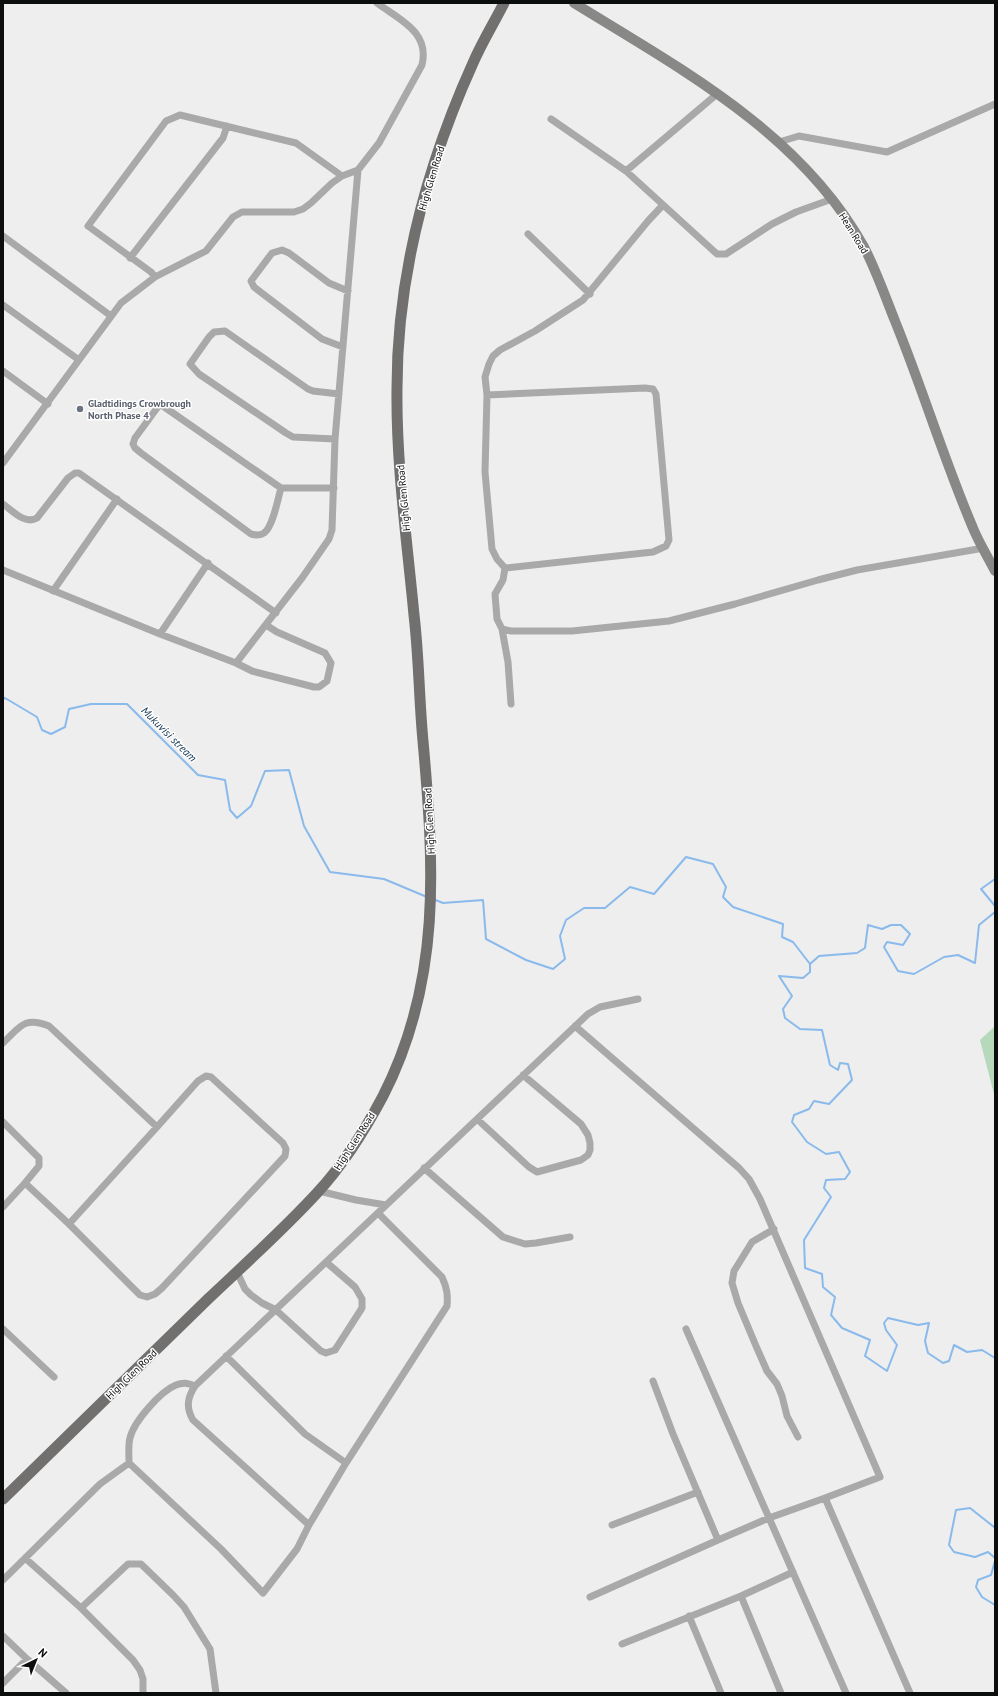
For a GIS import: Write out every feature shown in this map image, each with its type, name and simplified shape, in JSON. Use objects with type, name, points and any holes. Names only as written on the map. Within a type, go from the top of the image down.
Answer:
[{"type":"main road","name":"High Glen Road","points":[[3,1499],[319,1191],[364,1130],[385,1093],[404,1047],[422,979],[430,918],[432,852],[417,643],[402,485],[398,416],[397,388],[401,317],[406,280],[417,224],[440,146],[474,58],[504,3]]},
{"type":"street","points":[[3,463],[121,303],[155,277],[206,251],[233,217],[242,212],[294,212],[303,209],[332,183],[342,176],[358,170],[379,143],[422,65],[424,57],[420,37],[417,33],[377,3]]},
{"type":"street","name":"Hean Road","points":[[574,3],[674,65],[755,122],[795,157],[832,199],[863,246],[875,270],[914,367],[973,530],[995,570]]},
{"type":"street","points":[[626,171],[717,94]]},
{"type":"street","points":[[779,142],[799,136],[886,152],[995,104]]},
{"type":"street","points":[[155,277],[151,272],[88,226],[166,121],[180,115],[296,143],[342,176]]},
{"type":"street","points":[[551,119],[626,171],[717,254],[726,254],[772,224],[796,212],[832,199]]},
{"type":"street","points":[[130,258],[223,138],[227,126]]},
{"type":"street","points":[[236,663],[302,578],[329,539],[332,530],[335,439],[358,170]]},
{"type":"street","points":[[505,568],[497,559],[492,549],[486,472],[487,396],[485,377],[488,364],[493,356],[500,350],[535,331],[584,300],[648,220],[663,205]]},
{"type":"street","points":[[528,234],[590,294]]},
{"type":"street","points":[[3,236],[111,316]]},
{"type":"street","points":[[343,347],[322,340],[254,288],[251,281],[272,253],[282,250],[289,253],[329,283],[348,291]]},
{"type":"street","points":[[3,304],[79,360]]},
{"type":"street","points":[[335,439],[293,437],[286,434],[199,374],[190,364],[209,337],[219,331],[225,331],[308,389],[339,394]]},
{"type":"street","points":[[3,371],[48,404]]},
{"type":"street","points":[[487,396],[645,388],[653,389],[656,394],[668,540],[666,546],[653,552],[505,568]]},
{"type":"street","points":[[281,488],[276,508],[268,529],[260,535],[251,534],[141,453],[133,444],[135,438],[160,404],[281,488],[334,488]]},
{"type":"street","points":[[3,504],[25,519],[32,521],[37,518],[68,478],[75,473],[86,476],[117,500],[208,563],[276,613]]},
{"type":"street","points":[[53,591],[117,500]]},
{"type":"street","points":[[502,629],[511,631],[572,631],[669,621],[857,570],[984,548]]},
{"type":"street","points":[[160,634],[208,563]]},
{"type":"street","points":[[505,568],[503,580],[495,594],[497,619],[502,629],[508,662],[511,704]]},
{"type":"street","points":[[3,570],[160,634],[236,663],[252,671],[314,687],[319,687],[327,681],[331,663],[325,653],[277,632],[266,625]]},
{"type":"street","points":[[309,1525],[193,1420],[189,1412],[188,1404],[190,1394],[194,1386],[588,1014],[600,1007],[638,999]]},
{"type":"street","points":[[3,1043],[24,1023],[34,1022],[49,1026],[157,1127]]},
{"type":"street","points":[[575,1026],[739,1168],[749,1179],[774,1229],[880,1477],[769,1518],[590,1597]]},
{"type":"street","points":[[477,1120],[529,1167],[537,1172],[581,1160],[588,1155],[590,1143],[588,1135],[581,1124],[523,1075]]},
{"type":"street","points":[[25,1184],[69,1224],[140,1295],[150,1297],[162,1288],[285,1156],[286,1149],[283,1143],[211,1077],[206,1076],[198,1081],[69,1224]]},
{"type":"street","points":[[3,1122],[39,1158],[39,1166],[25,1184],[3,1207]]},
{"type":"street","points":[[424,1168],[503,1237],[525,1244],[570,1237]]},
{"type":"street","points":[[319,1191],[356,1200],[386,1205]]},
{"type":"street","points":[[194,1386],[186,1383],[177,1384],[163,1393],[147,1410],[137,1423],[130,1438],[129,1463],[220,1549],[263,1593],[297,1549],[309,1525],[346,1463],[446,1306],[448,1295],[442,1278],[378,1213]]},
{"type":"street","points":[[774,1229],[752,1242],[734,1271],[732,1284],[738,1303],[756,1346],[767,1370],[777,1384],[787,1416],[798,1437]]},
{"type":"street","points":[[237,1272],[245,1289],[251,1295],[262,1304],[276,1310],[321,1351],[330,1352],[334,1350],[362,1308],[362,1299],[355,1287],[326,1262]]},
{"type":"street","points":[[3,1329],[54,1377]]},
{"type":"street","points":[[686,1329],[846,1693]]},
{"type":"street","points":[[3,1341],[9,1335]]},
{"type":"street","points":[[226,1356],[305,1434],[346,1463]]},
{"type":"street","points":[[653,1381],[673,1434],[718,1540]]},
{"type":"street","points":[[3,1580],[100,1484],[129,1463]]},
{"type":"street","points":[[612,1525],[698,1492]]},
{"type":"street","points":[[825,1498],[910,1693]]},
{"type":"street","points":[[25,1558],[81,1608],[133,1660],[140,1670],[143,1679],[143,1693]]},
{"type":"street","points":[[81,1608],[128,1564],[141,1564],[184,1607],[210,1649],[216,1693]]},
{"type":"street","points":[[622,1644],[741,1596],[793,1572]]},
{"type":"street","points":[[741,1596],[781,1693]]},
{"type":"street","points":[[690,1616],[722,1693]]},
{"type":"street","points":[[3,1636],[66,1693]]},
{"type":"street","points":[[3,1683],[27,1659]]},
{"type":"green space","points":[[995,1026],[995,1098],[980,1040]]},
{"type":"waterway","name":"Mukuvisi stream","points":[[3,699],[5,698],[37,717],[42,730],[51,734],[65,727],[69,709],[91,704],[127,704],[198,775],[225,780],[230,810],[237,818],[251,806],[265,771],[289,770],[304,826],[330,872],[384,879],[427,897]]},
{"type":"waterway","name":"Mukuvisi stream","points":[[433,899],[443,903],[483,900],[486,939],[526,960],[553,969],[565,959],[560,936],[566,920],[584,908],[605,908],[630,887],[654,894],[686,857],[713,864],[726,887],[723,897],[733,907],[783,924],[782,937],[793,942],[810,964],[810,972],[803,978],[779,976],[792,996],[783,1009],[785,1018],[800,1029],[822,1030],[830,1065],[838,1070],[840,1063],[848,1064],[852,1080],[829,1104],[814,1101],[809,1109],[794,1115],[792,1122],[807,1142],[826,1154],[839,1152],[850,1172],[845,1179],[826,1180],[824,1188],[831,1197],[804,1240],[805,1268],[822,1274],[823,1287],[835,1297],[831,1315],[842,1328],[870,1340],[865,1356],[887,1371],[897,1345],[886,1330],[884,1323],[888,1318],[918,1325],[929,1323],[925,1341],[928,1353],[943,1363],[949,1361],[954,1345],[967,1352],[982,1350],[995,1358]]},
{"type":"waterway","points":[[995,879],[981,889],[995,906]]},
{"type":"waterway","points":[[810,964],[819,956],[857,953],[865,948],[868,925],[882,929],[891,925],[901,925],[910,934],[903,945],[887,942],[884,947],[898,971],[914,974],[944,957],[958,955],[975,963],[979,925],[995,912]]},
{"type":"waterway","name":"Mukuvisi stream","points":[[995,1525],[994,1527],[970,1508],[956,1510],[949,1545],[954,1552],[975,1557],[988,1552],[995,1558]]},
{"type":"waterway","name":"Mukuvisi stream","points":[[995,1561],[991,1575],[978,1580],[976,1587],[982,1597],[995,1605]]},
{"type":"place","name":"Gladtidings Crowbrough North Phase 4","points":[[80,409]]}]
